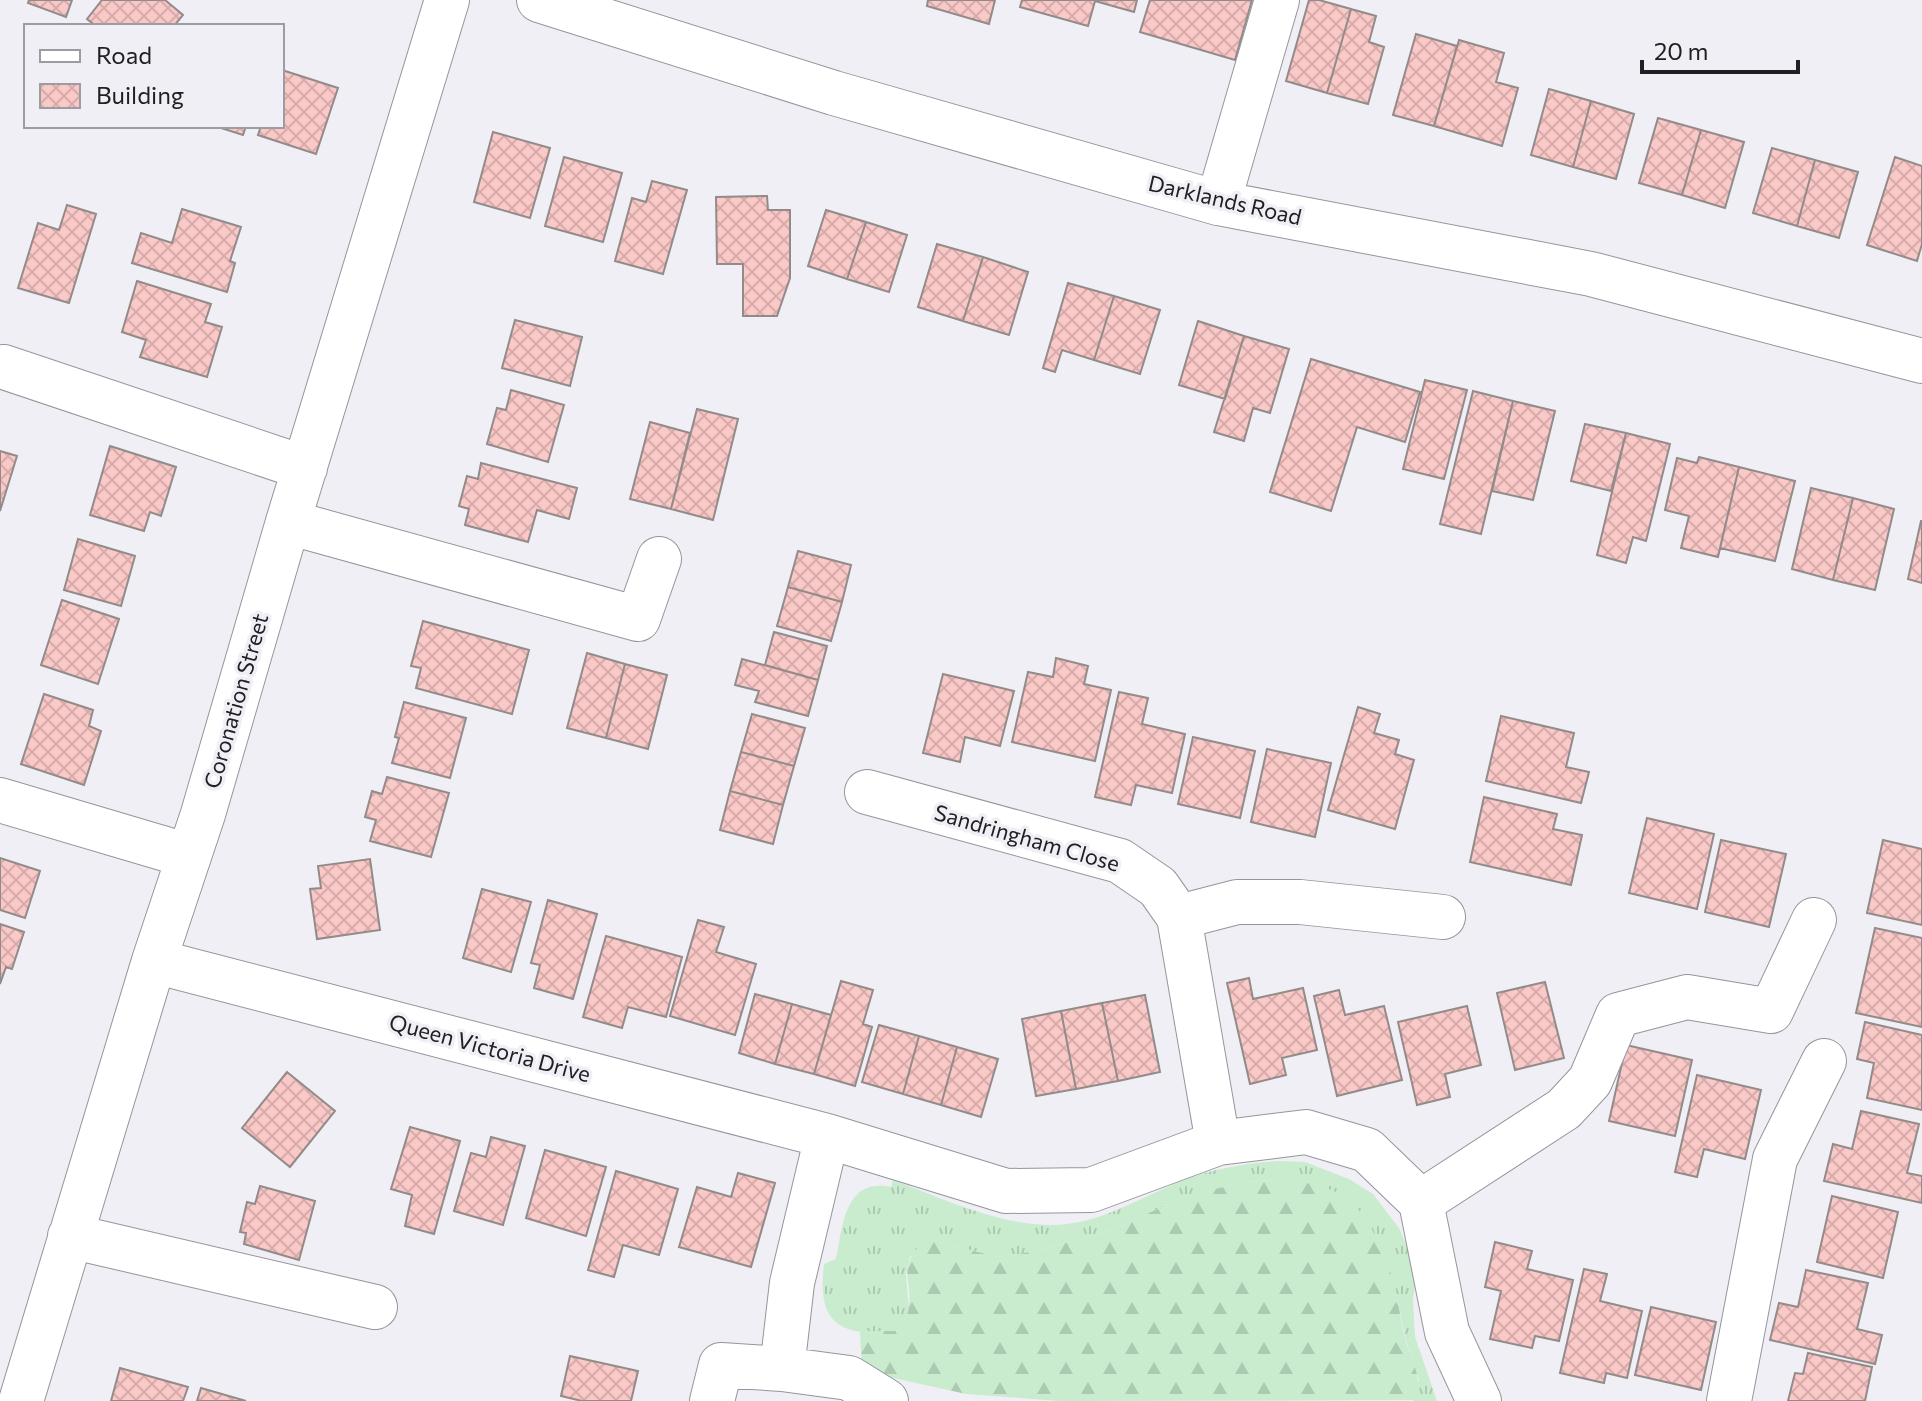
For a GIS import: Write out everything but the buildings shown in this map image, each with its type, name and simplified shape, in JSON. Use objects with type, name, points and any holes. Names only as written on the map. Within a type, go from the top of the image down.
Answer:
[{"type":"street","name":"Coronation Street","points":[[21,1401],[17,1351],[70,1236],[189,856],[447,0]]},
{"type":"street","name":"Darklands Road","points":[[539,0],[834,93],[1218,203],[1591,274],[1922,361]]},
{"type":"street","points":[[1218,203],[1277,0]]},
{"type":"street","points":[[4,367],[305,468]]},
{"type":"street","points":[[288,522],[638,619],[659,559]]},
{"type":"street","name":"Sandringham Close","points":[[867,792],[1120,861],[1158,887],[1179,917],[1218,1143]]},
{"type":"street","points":[[0,800],[189,856]]},
{"type":"street","points":[[1179,917],[1237,902],[1300,902],[1443,917]]},
{"type":"street","points":[[1479,1401],[1447,1332],[1421,1202],[1564,1109],[1590,1081],[1618,1015],[1687,997],[1771,1011],[1814,920]]},
{"type":"street","name":"Queen Victoria Drive","points":[[154,961],[827,1136],[1006,1191],[1091,1190],[1218,1143],[1306,1132],[1367,1150],[1421,1202]]},
{"type":"street","points":[[1729,1401],[1775,1159],[1824,1061]]},
{"type":"street","points":[[782,1369],[792,1283],[827,1136]]},
{"type":"street","points":[[70,1236],[375,1307]]},
{"type":"street","points":[[712,1401],[721,1365],[849,1378],[886,1401]]},
{"type":"green space","points":[[1305,1162],[1349,1179],[1373,1194],[1399,1228],[1417,1269],[1413,1300],[1415,1337],[1437,1401],[1413,1401],[1419,1380],[1405,1337],[1395,1287],[1372,1232],[1277,1180],[1244,1182],[1182,1197],[1118,1228],[1036,1251],[998,1257],[934,1241],[910,1257],[906,1274],[909,1309],[901,1332],[849,1329],[838,1324],[825,1303],[824,1264],[836,1259],[848,1207],[864,1190],[875,1186],[891,1187],[893,1180],[991,1216],[1052,1225],[1101,1216],[1204,1174],[1242,1165]]},
{"type":"green space","points":[[1277,1180],[1311,1184],[1336,1192],[1353,1204],[1369,1225],[1395,1287],[1404,1335],[1417,1377],[1414,1400],[1060,1401],[966,1394],[862,1371],[860,1331],[901,1331],[909,1306],[909,1261],[920,1244],[934,1241],[998,1257],[1036,1251],[1118,1228],[1182,1197],[1244,1182]]}]
